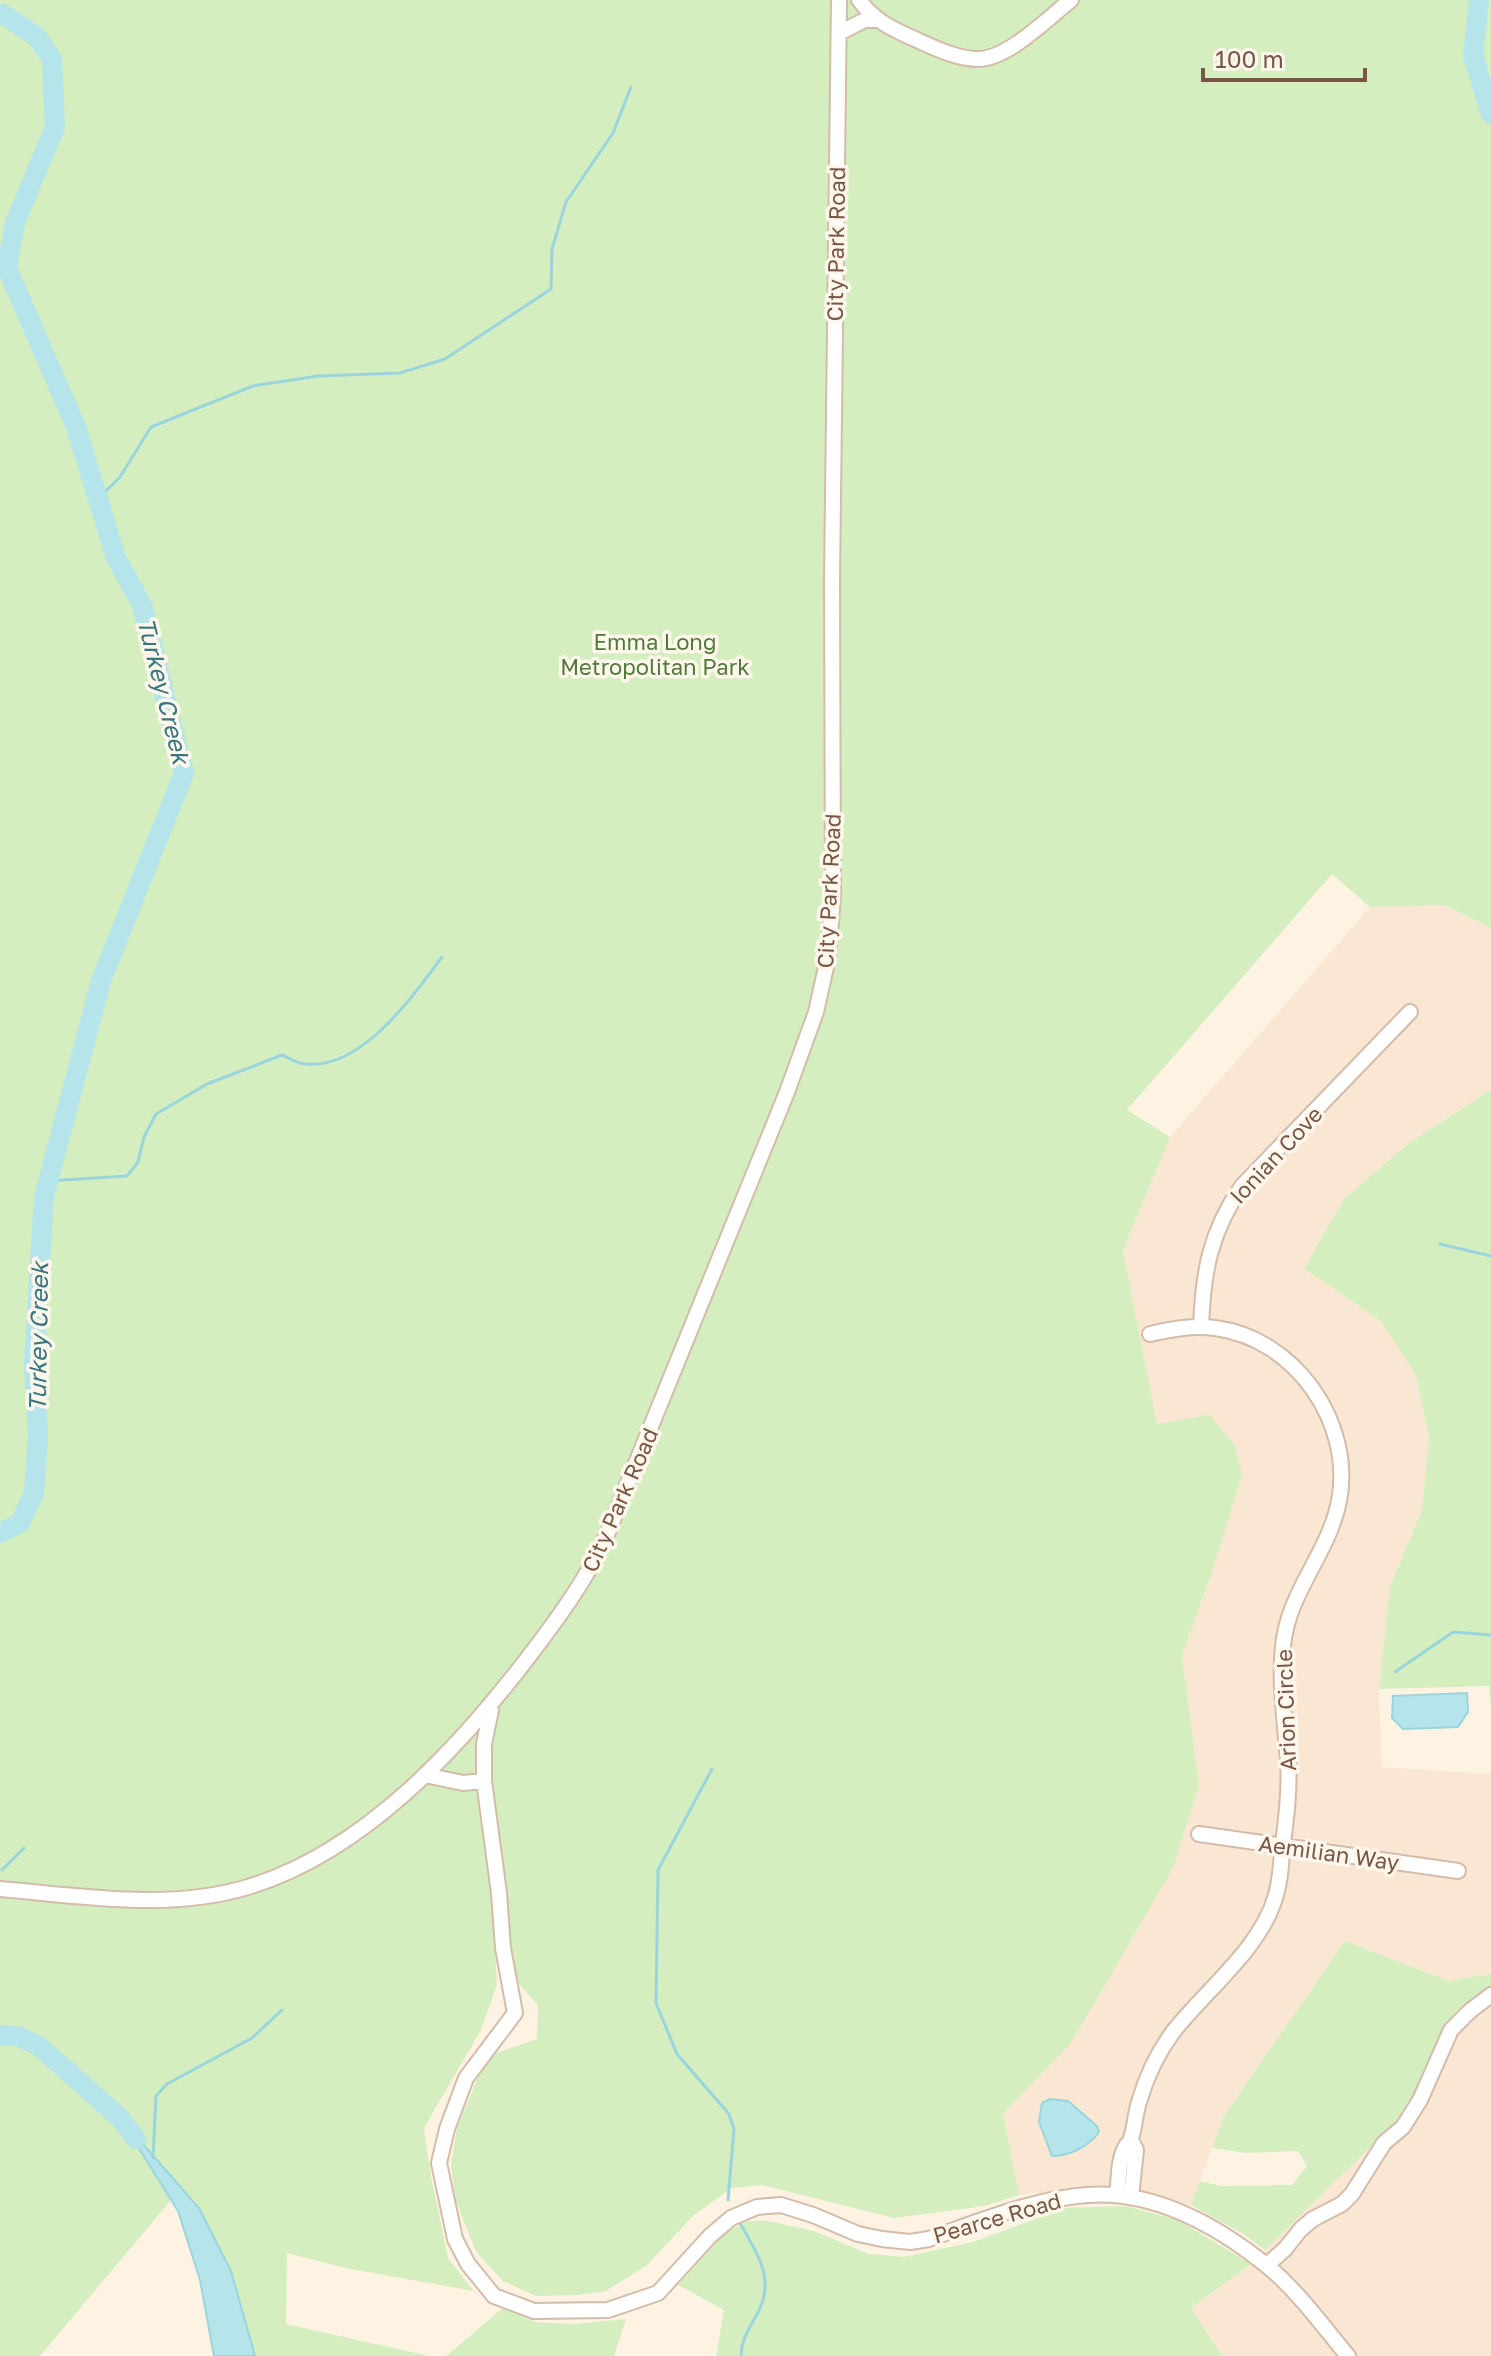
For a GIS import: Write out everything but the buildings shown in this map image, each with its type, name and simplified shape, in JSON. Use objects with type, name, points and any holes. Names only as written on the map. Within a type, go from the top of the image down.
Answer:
[{"type":"street","name":"City Park Road","points":[[0,1889],[134,1900],[196,1896],[248,1887],[296,1869],[346,1840],[425,1775],[491,1706],[575,1594],[606,1537],[787,1092],[816,1012],[826,972],[833,896],[832,580],[839,0]]},
{"type":"street","points":[[859,0],[876,20],[934,48],[977,59],[996,55],[1011,47],[1071,0]]},
{"type":"street","points":[[839,33],[865,20],[876,20]]},
{"type":"street","name":"Ionian Cove","points":[[1201,1327],[1210,1253],[1224,1212],[1242,1186],[1410,1012]]},
{"type":"street","name":"Arion Circle","points":[[1124,2196],[1136,2150],[1131,2140],[1139,2100],[1149,2075],[1172,2034],[1253,1941],[1275,1900],[1289,1781],[1281,1685],[1283,1640],[1294,1600],[1336,1513],[1341,1478],[1328,1414],[1315,1392],[1290,1364],[1245,1336],[1216,1328],[1184,1327],[1150,1334]]},
{"type":"street","name":"Pearce Road","points":[[491,1706],[484,1744],[484,1781],[503,1948],[515,2013],[466,2078],[447,2129],[439,2163],[455,2239],[468,2264],[494,2296],[534,2311],[608,2310],[621,2306],[658,2293],[710,2236],[731,2218],[757,2207],[781,2205],[858,2234],[910,2242],[929,2239],[1050,2200],[1088,2195],[1124,2196],[1182,2213],[1267,2265],[1348,2356]]},
{"type":"street","points":[[425,1775],[442,1781],[484,1781]]},
{"type":"street","name":"Aemilian Way","points":[[1199,1834],[1458,1871]]},
{"type":"street","points":[[1267,2265],[1313,2219],[1342,2204],[1352,2194],[1384,2143],[1403,2127],[1420,2100],[1451,2030],[1491,1995]]},
{"type":"shaded area","points":[[1444,905],[1491,928],[1491,1090],[1410,1142],[1343,1200],[1304,1269],[1381,1321],[1416,1375],[1429,1437],[1422,1510],[1390,1587],[1379,1689],[1382,1767],[1491,1774],[1491,1974],[1449,1981],[1345,1941],[1224,2116],[1191,2205],[1113,2185],[1019,2195],[1003,2114],[1071,2043],[1199,1785],[1182,1655],[1209,1581],[1157,1424],[1123,1250],[1170,1137],[1370,907]]},
{"type":"shaded area","points":[[1491,1985],[1491,2356],[1222,2356],[1191,2308],[1251,2264],[1405,2112],[1456,2011]]},
{"type":"green space","name":"Emma Long Metropolitan Park","points":[[0,0],[1491,0],[1491,928],[1444,905],[1370,907],[1332,874],[1127,1110],[1170,1137],[1123,1250],[1157,1424],[1209,1415],[1234,1444],[1242,1475],[1182,1655],[1199,1785],[1173,1868],[1071,2043],[1003,2114],[1019,2195],[985,2206],[894,2218],[762,2185],[732,2188],[694,2215],[646,2266],[606,2291],[536,2296],[503,2281],[476,2252],[455,2198],[451,2164],[457,2128],[481,2070],[494,2054],[537,2039],[538,2005],[518,1983],[509,1937],[501,1838],[489,1851],[497,1985],[481,2030],[424,2128],[448,2258],[474,2291],[345,2268],[287,2253],[286,2324],[429,2356],[255,2356],[231,2271],[182,2187],[40,2356],[0,2356]]},
{"type":"green space","points":[[1491,1090],[1491,1711],[1489,1686],[1379,1689],[1390,1587],[1422,1510],[1429,1437],[1416,1375],[1381,1321],[1304,1269],[1343,1200],[1410,1142]]},
{"type":"green space","points":[[1345,1941],[1449,1981],[1491,1974],[1491,1985],[1456,2011],[1406,2112],[1265,2250],[1191,2205],[1200,2181],[1221,2186],[1292,2185],[1307,2166],[1298,2151],[1246,2153],[1212,2148],[1224,2116]]},
{"type":"green space","points":[[1126,2206],[1178,2220],[1251,2264],[1191,2308],[1222,2356],[716,2356],[724,2310],[678,2285],[726,2232],[747,2221],[768,2221],[814,2231],[869,2254],[904,2257],[973,2242],[1065,2208]]},
{"type":"green space","points":[[503,2308],[535,2322],[575,2324],[626,2319],[614,2356],[446,2356]]},
{"type":"water","points":[[1467,1693],[1468,1712],[1458,1727],[1403,1729],[1392,1718],[1393,1696]]},
{"type":"water","points":[[1050,2099],[1068,2101],[1097,2126],[1099,2132],[1078,2149],[1052,2156],[1039,2122],[1042,2103]]},
{"type":"water","points":[[120,2118],[199,2208],[231,2271],[255,2356],[214,2356],[200,2280],[178,2211]]},
{"type":"waterway","points":[[1479,0],[1473,56],[1491,114]]},
{"type":"waterway","name":"Turkey Creek","points":[[0,15],[37,37],[52,59],[55,127],[15,223],[7,268],[76,427],[116,558],[142,605],[184,773],[101,981],[44,1197],[34,1363],[38,1436],[34,1493],[20,1523],[0,1533]]},
{"type":"waterway","points":[[98,499],[120,477],[151,427],[253,386],[318,376],[400,373],[445,359],[551,289],[552,249],[566,202],[613,133],[631,87]]},
{"type":"waterway","points":[[48,1181],[127,1176],[138,1162],[144,1137],[156,1114],[207,1084],[282,1055],[305,1064],[326,1063],[346,1055],[384,1028],[442,957]]},
{"type":"waterway","points":[[1440,1244],[1491,1256]]},
{"type":"waterway","points":[[1395,1672],[1453,1632],[1491,1635]]},
{"type":"waterway","points":[[712,1769],[658,1870],[656,2003],[677,2054],[729,2114],[734,2129],[728,2200]]},
{"type":"waterway","points":[[2,1870],[24,1848]]},
{"type":"waterway","points":[[153,2158],[156,2096],[167,2084],[252,2038],[282,2010]]},
{"type":"waterway","name":"Turkey Creek","points":[[0,2035],[18,2036],[39,2046],[120,2118],[136,2139]]},
{"type":"waterway","points":[[740,2223],[759,2257],[765,2279],[762,2303],[744,2340],[741,2356]]}]
